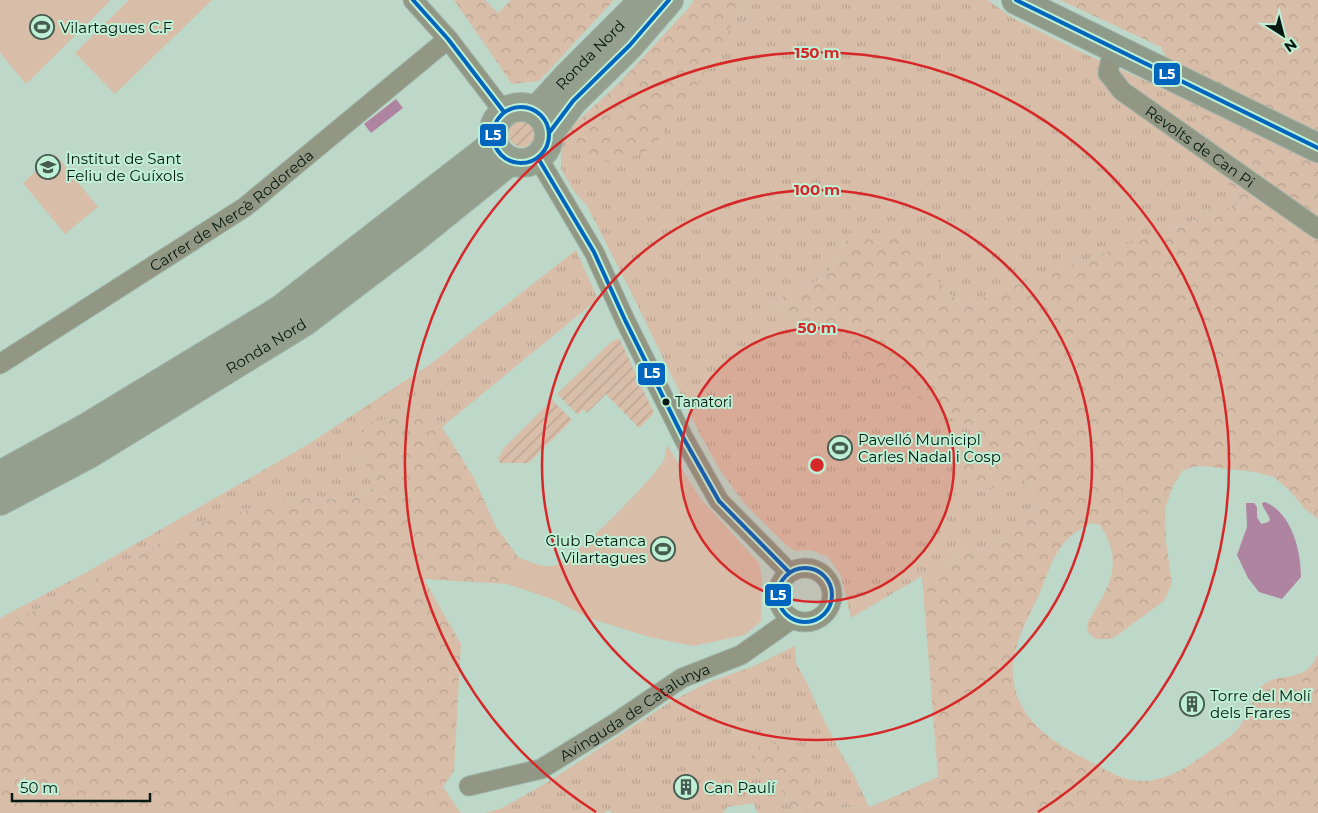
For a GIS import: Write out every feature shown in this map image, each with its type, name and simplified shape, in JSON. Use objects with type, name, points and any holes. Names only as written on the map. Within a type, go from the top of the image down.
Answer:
[{"type":"main road","points":[[1016,0],[1318,148]]},
{"type":"street","points":[[413,0],[448,39],[504,112]]},
{"type":"street","name":"Ronda Nord","points":[[538,158],[548,142],[543,122],[569,75],[644,0]]},
{"type":"street","name":"Ronda Nord","points":[[543,122],[573,101],[630,45],[668,0]]},
{"type":"street","name":"Carrer de Mercè Rodoreda","points":[[0,364],[245,207],[448,39]]},
{"type":"street","name":"Revolts de Can Pi","points":[[1113,48],[1108,73],[1122,91],[1318,229]]},
{"type":"street","points":[[543,122],[520,107],[511,108],[498,118],[492,135],[502,153],[520,163],[538,158],[594,252],[684,440],[719,501],[790,572]]},
{"type":"street","name":"Ronda Nord","points":[[0,475],[84,429],[280,310],[502,153]]},
{"type":"street","name":"Ronda Nord","points":[[0,501],[89,454],[304,322],[412,240],[502,153]]},
{"type":"street","points":[[804,568],[818,571],[829,582],[832,597],[828,610],[818,619],[805,623],[792,619],[783,612],[778,602],[778,591],[782,580],[790,572],[804,568]]},
{"type":"street","name":"Avinguda de Catalunya","points":[[469,786],[540,769],[614,724],[682,678],[741,655],[792,619]]},
{"type":"green space","name":"Vilartagues C.F","points":[[0,0],[111,0],[26,84],[0,53]]},
{"type":"green space","points":[[129,0],[212,0],[115,94],[75,53]]},
{"type":"green space","points":[[454,0],[485,0],[498,13],[511,0],[614,0],[539,81],[512,84]]},
{"type":"green space","points":[[694,0],[749,0],[736,18],[705,74],[653,148],[615,164],[576,154],[567,131],[619,83],[687,10]]},
{"type":"green space","points":[[749,0],[988,0],[1011,17],[1087,55],[1187,99],[1239,204],[961,305],[894,235],[851,232],[825,277],[771,302],[834,347],[978,434],[957,468],[986,493],[1005,481],[1019,478],[1030,485],[1036,500],[1010,541],[995,538],[980,553],[960,551],[942,569],[922,576],[851,618],[841,576],[828,557],[811,550],[795,551],[787,546],[744,503],[720,470],[699,432],[587,206],[573,190],[561,169],[561,148],[567,131],[576,154],[736,18]]},
{"type":"green space","points":[[1060,0],[1318,0],[1318,519],[1304,508],[1290,491],[1274,477],[1255,472],[1202,466],[1182,471],[1172,488],[1165,509],[1166,542],[1172,583],[1164,601],[1112,639],[1095,639],[1088,632],[1088,622],[1107,586],[1113,567],[1113,557],[1106,536],[1100,525],[1090,523],[1069,538],[1059,550],[1025,625],[1014,656],[1013,677],[1017,694],[1023,709],[1033,722],[1057,743],[1121,777],[1137,781],[1153,780],[1179,771],[1229,737],[1239,727],[1256,694],[1264,684],[1302,673],[1310,667],[1318,654],[1318,813],[803,813],[794,811],[782,791],[756,770],[755,750],[768,740],[806,764],[830,808],[870,807],[938,777],[922,576],[942,569],[960,551],[980,553],[995,538],[1010,540],[1023,523],[1036,500],[1030,485],[1019,478],[1005,481],[986,493],[974,490],[957,468],[978,434],[834,347],[771,302],[825,277],[851,232],[894,234],[961,305],[1239,204],[1161,47]]},
{"type":"green space","points":[[522,121],[531,125],[535,134],[531,143],[522,147],[513,143],[509,134],[513,125]]},
{"type":"green space","points":[[55,154],[98,207],[65,234],[23,183]]},
{"type":"green space","points":[[576,250],[598,299],[442,427],[437,419],[353,444],[370,472],[373,488],[349,500],[300,498],[193,525],[44,606],[0,627],[0,618],[87,572],[307,445],[429,365]]},
{"type":"green space","points":[[619,338],[654,413],[639,428],[606,394],[587,413],[583,409],[578,415],[557,394],[611,342]]},
{"type":"green space","points":[[552,400],[572,420],[529,463],[500,463],[498,458],[504,448]]},
{"type":"green space","points":[[404,416],[437,419],[474,478],[496,527],[519,558],[507,584],[424,579],[461,644],[454,771],[443,787],[461,813],[0,813],[0,627],[44,606],[193,525],[300,498],[349,500],[372,489],[370,472],[353,444],[373,421]]},
{"type":"green space","name":"Club Petanca Vilartagues","points":[[667,445],[700,498],[759,563],[762,578],[761,621],[745,635],[694,646],[649,637],[589,618],[552,599],[507,584],[519,558],[551,566],[565,560],[579,549],[613,517],[658,469],[665,458]]},
{"type":"green space","points":[[795,646],[796,663],[869,807],[829,808],[806,764],[756,770],[782,791],[794,811],[803,813],[758,813],[753,803],[727,807],[723,813],[612,813],[609,810],[604,813],[485,813],[502,808],[548,782],[670,702],[709,682],[754,666]]},
{"type":"shaded area","points":[[396,99],[403,108],[371,133],[364,124]]},
{"type":"shaded area","points":[[1265,502],[1274,507],[1288,524],[1297,545],[1301,567],[1301,577],[1282,599],[1259,592],[1248,578],[1237,555],[1247,527],[1246,503],[1254,503],[1257,507],[1257,517],[1261,524],[1270,520],[1262,503]]},
{"type":"transit line","name":"L5","points":[[413,0],[448,39],[504,112]]},
{"type":"transit line","name":"L5","points":[[549,133],[573,101],[630,45],[669,0]]},
{"type":"transit line","name":"L5","points":[[1016,0],[1318,148]]},
{"type":"transit line","name":"L5","points":[[516,107],[526,107],[541,115],[547,124],[549,135],[547,146],[541,155],[526,163],[516,163],[505,158],[498,151],[493,140],[493,130],[498,119],[505,112],[516,107]]},
{"type":"transit line","name":"L5","points":[[538,158],[594,252],[625,320],[684,439],[719,501],[789,572]]},
{"type":"transit line","name":"L5","points":[[805,568],[815,570],[824,576],[830,585],[832,595],[830,605],[824,614],[815,620],[805,622],[795,620],[786,614],[780,605],[778,595],[780,585],[786,576],[795,570],[805,568]]},
{"type":"place","name":"Vilartagues C.F","points":[[42,27]]},
{"type":"place","name":"Institut de Sant Feliu de Guíxols","points":[[48,167]]},
{"type":"place","name":"Tanatori","points":[[666,402]]},
{"type":"place","name":"Pavelló Municipl Carles Nadal i Cosp","points":[[840,448]]},
{"type":"place","name":"Club Petanca Vilartagues","points":[[663,549]]},
{"type":"place","name":"Torre del Molí dels Frares","points":[[1192,704]]},
{"type":"place","name":"Can Paulí","points":[[686,787]]}]
